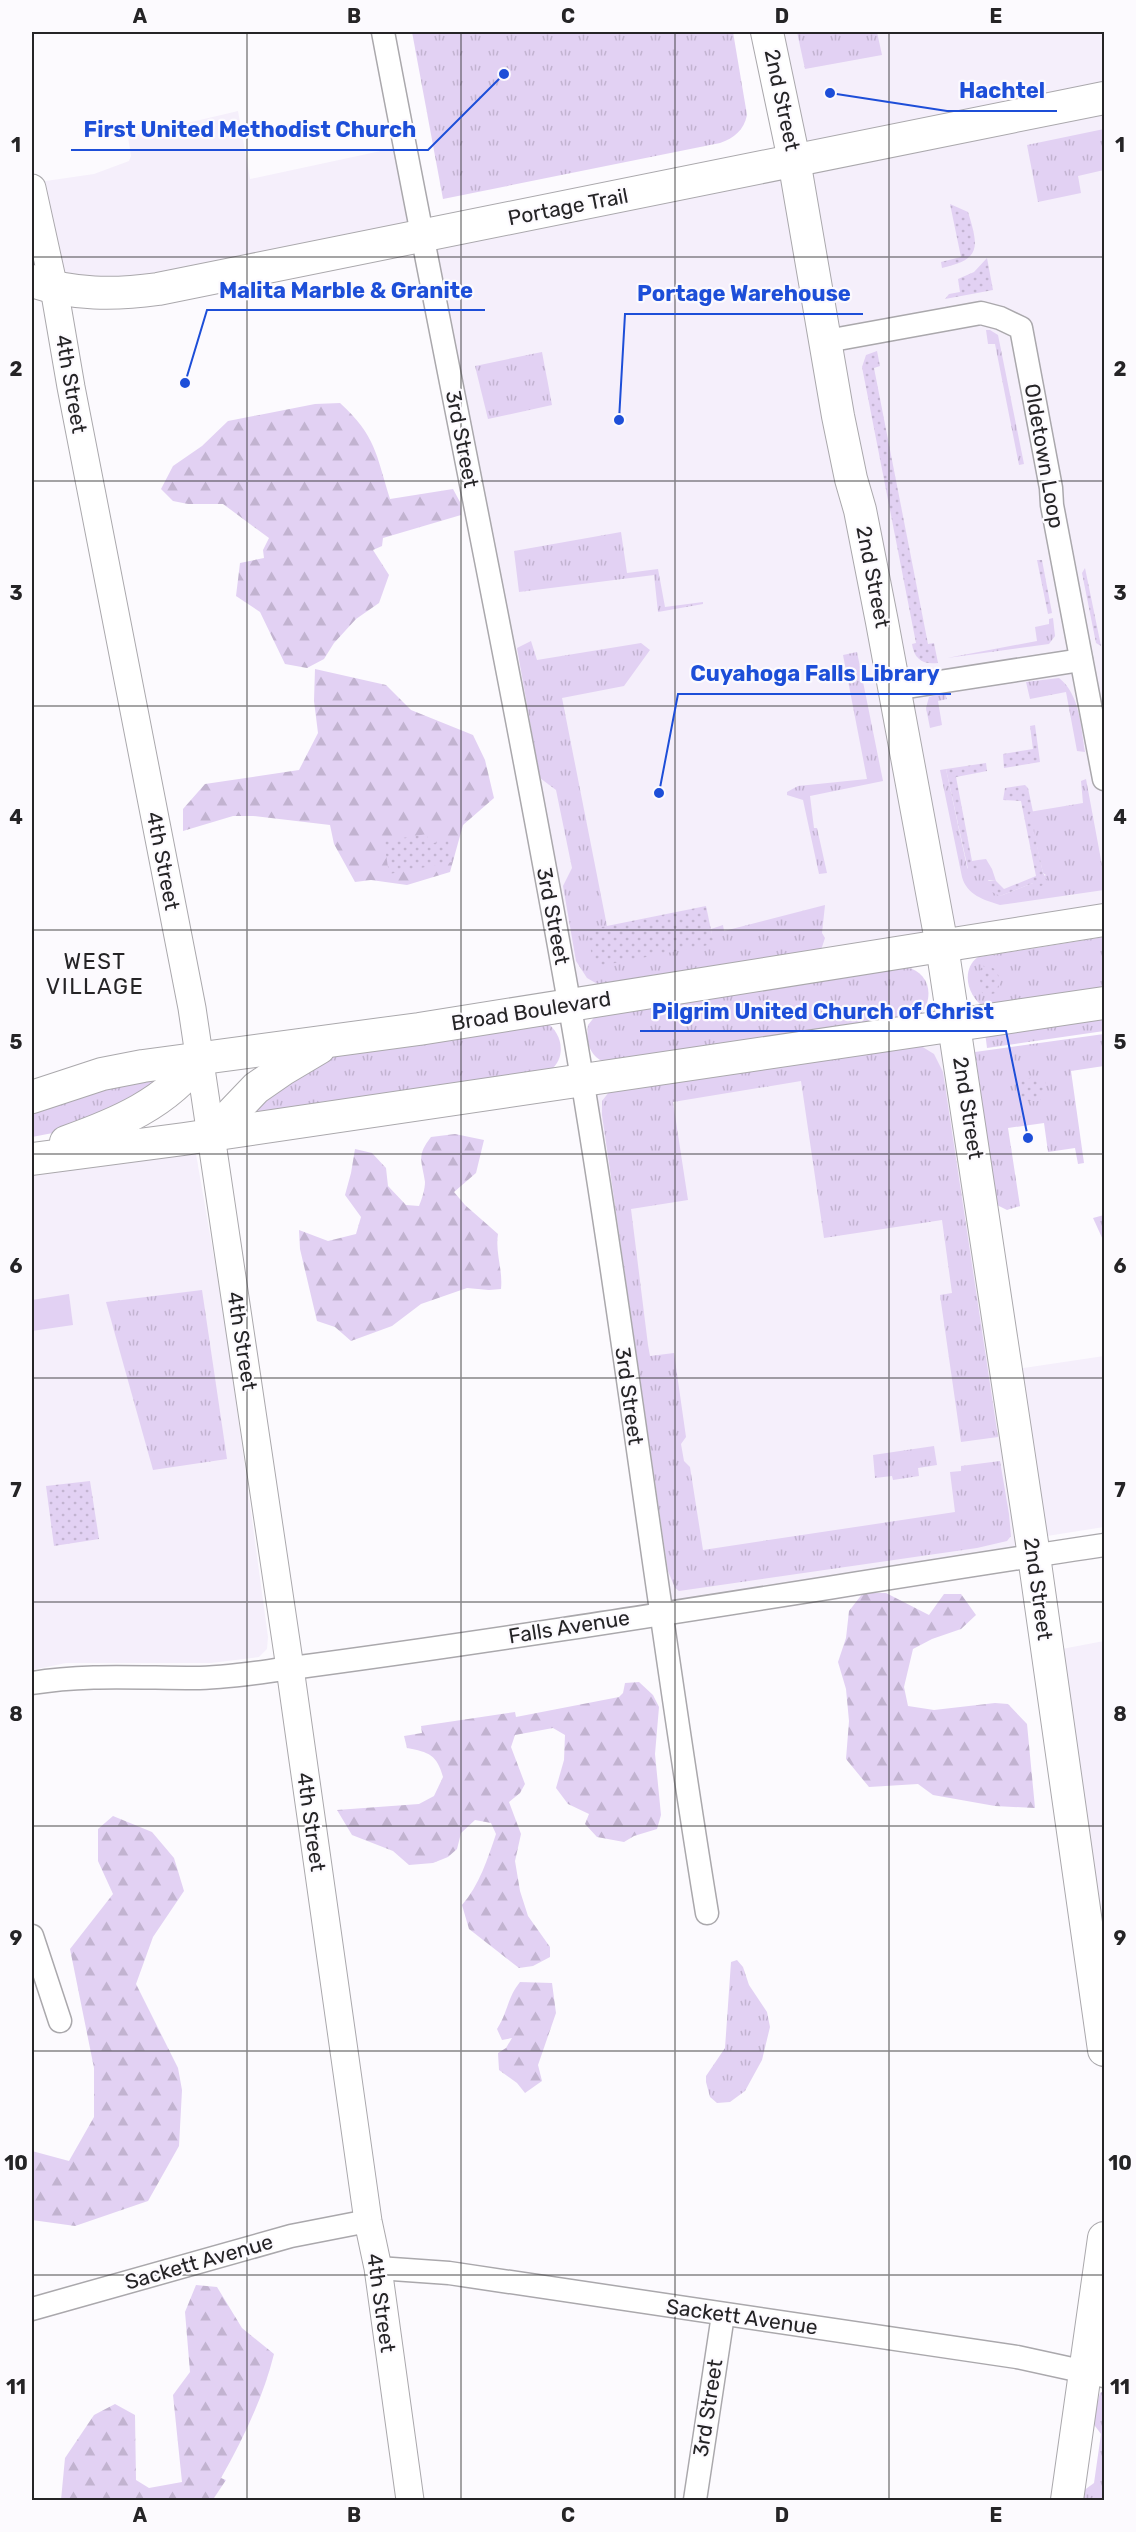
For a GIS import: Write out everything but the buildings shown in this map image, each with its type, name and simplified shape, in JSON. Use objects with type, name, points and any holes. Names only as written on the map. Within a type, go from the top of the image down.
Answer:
[{"type":"main road","name":"2nd Street","points":[[767,32],[794,160],[827,341],[838,416],[860,510],[942,946],[1034,1556],[1104,2050]]},
{"type":"main road","name":"Portage Trail","points":[[43,285],[89,294],[126,294],[158,290],[1104,98]]},
{"type":"main road","name":"Broad Boulevard","points":[[32,1097],[102,1074],[570,1005],[1104,920]]},
{"type":"main road","points":[[32,1159],[211,1135],[1104,1004]]},
{"type":"main road","points":[[211,1135],[266,1080],[336,1040]]},
{"type":"main road","points":[[32,1154],[102,1129],[143,1108],[170,1092],[187,1076],[200,1059]]},
{"type":"main road","points":[[1067,2500],[1095,2375],[1104,2238]]},
{"type":"street","name":"3rd Street","points":[[382,32],[570,1005],[627,1373],[706,1913]]},
{"type":"street","name":"4th Street","points":[[32,188],[43,285],[71,387],[192,1008],[290,1668],[368,2221],[378,2268],[410,2500]]},
{"type":"street","name":"Oldetown Loop","points":[[827,341],[981,313],[1000,318],[1021,328],[1104,779]]},
{"type":"street","points":[[894,689],[1081,660]]},
{"type":"street","name":"Falls Avenue","points":[[32,1683],[60,1678],[110,1676],[211,1677],[290,1668],[1104,1545]]},
{"type":"street","points":[[32,1936],[60,2021]]},
{"type":"street","name":"Sackett Avenue","points":[[32,2309],[291,2236],[368,2221]]},
{"type":"street","name":"Sackett Avenue","points":[[378,2268],[449,2273],[1017,2357],[1095,2375]]},
{"type":"street","name":"3rd Street","points":[[695,2500],[723,2315]]},
{"type":"shaded area","points":[[767,32],[1104,32],[1104,920],[942,946]]},
{"type":"shaded area","points":[[238,111],[250,179],[404,146],[422,237],[54,288],[32,183],[94,174],[129,161],[131,156],[128,137]]},
{"type":"shaded area","points":[[789,170],[936,942],[577,1000],[432,242]]},
{"type":"shaded area","points":[[954,1025],[1034,1556],[661,1613],[582,1079]]},
{"type":"shaded area","points":[[193,1151],[196,1154],[225,1321],[268,1637],[267,1649],[259,1657],[211,1663],[66,1663],[32,1670],[32,1170]]},
{"type":"shaded area","points":[[1104,1356],[1104,1527],[1047,1536],[1040,1514],[1017,1369]]},
{"type":"shaded area","points":[[1104,1641],[1104,1955],[1046,1652]]},
{"type":"green space","points":[[412,32],[733,32],[747,115],[738,133],[720,143],[443,199]]},
{"type":"green space","points":[[797,32],[877,32],[882,55],[805,69]]},
{"type":"green space","points":[[1104,129],[1104,170],[1078,176],[1081,193],[1038,202],[1027,145]]},
{"type":"green space","points":[[950,204],[968,212],[975,243],[974,250],[964,261],[942,268],[941,262],[961,257]]},
{"type":"green space","points":[[987,258],[993,290],[945,299],[949,294],[960,292],[958,279],[974,272]]},
{"type":"green space","points":[[986,330],[998,335],[1024,464],[1019,465],[995,344],[988,344]]},
{"type":"green space","points":[[877,351],[880,366],[874,368],[928,644],[934,643],[938,663],[920,660],[912,644],[916,643],[862,367],[866,355]]},
{"type":"green space","points":[[542,352],[552,405],[488,419],[475,366]]},
{"type":"green space","points":[[340,403],[368,436],[378,458],[390,499],[453,489],[460,502],[461,515],[383,538],[382,546],[373,550],[389,575],[379,603],[356,619],[334,643],[324,659],[307,668],[285,664],[260,612],[236,596],[240,563],[264,558],[263,550],[269,538],[223,504],[188,504],[173,501],[161,489],[173,466],[202,446],[228,421],[315,404]]},
{"type":"green space","points":[[621,532],[627,573],[658,569],[665,607],[703,602],[703,604],[658,612],[654,575],[519,592],[514,551]]},
{"type":"green space","points":[[1037,560],[1042,560],[1052,613],[1048,614]]},
{"type":"green space","points":[[1085,568],[1101,646],[1096,643],[1082,573]]},
{"type":"green space","points":[[1053,618],[1055,636],[1049,644],[947,658],[1037,641],[1035,627],[1049,624],[1049,619]]},
{"type":"green space","points":[[531,641],[537,660],[641,643],[650,650],[624,686],[562,698],[607,926],[587,931],[713,944],[711,929],[723,925],[724,931],[825,905],[822,933],[825,938],[819,956],[601,986],[587,978],[576,961],[563,886],[572,868],[556,790],[540,778],[517,648]]},
{"type":"green space","points":[[857,652],[883,781],[810,796],[814,828],[817,828],[827,873],[819,874],[803,800],[787,795],[787,792],[798,786],[867,779],[843,655]]},
{"type":"green space","points":[[315,669],[386,685],[411,710],[473,735],[485,760],[494,798],[463,825],[450,872],[407,885],[371,880],[355,882],[334,844],[330,825],[253,816],[233,816],[183,831],[183,809],[205,784],[299,770],[318,733],[314,701]]},
{"type":"green space","points":[[1059,678],[1066,685],[1075,702],[1081,722],[1085,752],[1077,751],[1066,692],[1030,699],[1026,682]]},
{"type":"green space","points":[[945,693],[947,699],[938,701],[942,725],[930,728],[926,708],[929,697]]},
{"type":"green space","points":[[1035,725],[1040,762],[1004,768],[1003,754],[1033,749],[1030,726]]},
{"type":"green space","points":[[986,763],[987,771],[956,777],[972,861],[978,860],[978,869],[968,869],[946,769]]},
{"type":"green space","points":[[946,769],[967,867],[978,869],[978,860],[986,859],[996,881],[988,880],[1000,896],[1033,883],[1046,875],[1043,873],[1029,812],[1083,803],[1081,781],[1086,779],[1104,876],[1104,890],[1000,905],[982,899],[972,892],[962,877],[940,770]]},
{"type":"green space","points":[[1025,785],[1028,788],[1033,812],[1030,813],[1043,873],[1048,882],[1041,886],[1033,883],[1000,896],[985,886],[985,881],[996,881],[1004,889],[1036,876],[1021,801],[1003,800],[1005,788]]},
{"type":"green space","points":[[427,834],[429,844],[448,840],[452,862],[389,874],[384,841]]},
{"type":"green space","points":[[706,906],[714,944],[594,967],[587,930]]},
{"type":"green space","points":[[1104,937],[1104,991],[984,1007],[978,1003],[970,990],[969,969],[978,957]]},
{"type":"green space","points":[[982,966],[993,968],[998,973],[999,987],[996,993],[987,995],[982,993],[979,973]]},
{"type":"green space","points":[[906,967],[925,979],[928,1000],[921,1014],[604,1062],[594,1055],[589,1046],[588,1025],[596,1015]]},
{"type":"green space","points":[[1104,1015],[1104,1031],[987,1048],[985,1032]]},
{"type":"green space","points":[[546,1022],[559,1038],[561,1052],[551,1070],[251,1116],[258,1094],[319,1057]]},
{"type":"green space","points":[[1104,1034],[1104,1066],[1071,1071],[1084,1163],[1078,1164],[1075,1148],[1048,1152],[1044,1123],[1008,1128],[1020,1206],[1007,1210],[997,1205],[975,1052]]},
{"type":"green space","points":[[921,1046],[934,1054],[943,1072],[998,1437],[961,1442],[940,1295],[952,1293],[942,1220],[824,1238],[801,1081],[673,1102],[688,1200],[631,1209],[650,1356],[674,1353],[686,1437],[681,1444],[684,1461],[690,1467],[703,1550],[955,1512],[950,1472],[961,1471],[961,1466],[1000,1461],[1011,1536],[1007,1541],[977,1548],[679,1591],[675,1588],[668,1571],[602,1115],[602,1101],[609,1092]]},
{"type":"green space","points":[[169,1076],[84,1127],[32,1137],[32,1108],[69,1094]]},
{"type":"green space","points":[[1032,1077],[1046,1081],[1043,1098],[1038,1101],[1022,1101],[1017,1089],[1018,1083]]},
{"type":"green space","points":[[455,1134],[484,1140],[476,1173],[454,1192],[465,1205],[498,1234],[501,1289],[467,1288],[421,1304],[392,1326],[351,1341],[335,1327],[317,1321],[300,1249],[299,1230],[328,1241],[356,1234],[361,1217],[345,1195],[355,1149],[372,1153],[386,1168],[388,1186],[406,1205],[419,1206],[425,1185],[421,1159],[423,1149],[431,1137]]},
{"type":"green space","points":[[1104,1215],[1104,1242],[1093,1218]]},
{"type":"green space","points":[[202,1290],[227,1459],[153,1470],[106,1302]]},
{"type":"green space","points":[[69,1294],[73,1325],[32,1331],[32,1300]]},
{"type":"green space","points":[[934,1446],[937,1465],[918,1468],[919,1476],[893,1480],[892,1476],[875,1478],[873,1455]]},
{"type":"green space","points":[[90,1481],[99,1539],[54,1546],[46,1486]]},
{"type":"green space","points":[[863,1593],[886,1593],[929,1615],[944,1594],[961,1594],[976,1615],[961,1629],[932,1639],[913,1649],[904,1687],[908,1706],[934,1710],[995,1703],[1008,1704],[1027,1724],[1035,1808],[995,1806],[933,1795],[918,1784],[869,1787],[846,1759],[849,1721],[846,1689],[838,1662],[846,1638],[849,1611]]},
{"type":"green space","points":[[639,1682],[653,1695],[659,1707],[655,1754],[661,1815],[657,1829],[634,1836],[624,1842],[597,1837],[585,1824],[589,1814],[568,1804],[556,1788],[564,1760],[565,1735],[553,1728],[515,1735],[511,1747],[525,1784],[520,1793],[509,1802],[521,1834],[515,1861],[520,1891],[528,1916],[550,1947],[550,1957],[533,1966],[519,1968],[469,1929],[462,1905],[478,1881],[490,1853],[496,1834],[491,1823],[475,1820],[461,1833],[457,1849],[448,1857],[433,1863],[409,1865],[393,1851],[352,1835],[337,1810],[419,1804],[434,1796],[443,1777],[438,1764],[426,1753],[407,1748],[404,1736],[422,1733],[421,1726],[515,1712],[516,1717],[619,1697],[623,1693],[625,1683]]},
{"type":"green space","points":[[113,1816],[152,1832],[174,1858],[184,1891],[153,1937],[136,1984],[178,2068],[182,2090],[179,2146],[148,2201],[75,2226],[32,2220],[32,2151],[69,2161],[94,2117],[94,2068],[70,1949],[113,1894],[98,1861],[98,1829]]},
{"type":"green space","points":[[737,1960],[743,1967],[749,1985],[767,2012],[770,2027],[762,2060],[745,2091],[730,2102],[717,2103],[710,2097],[706,2076],[725,2048],[731,1962]]},
{"type":"green space","points":[[520,1982],[552,1983],[556,2013],[538,2065],[542,2081],[525,2093],[517,2083],[499,2070],[498,2053],[506,2048],[512,2038],[502,2040],[497,2029],[512,1994]]},
{"type":"green space","points":[[196,2285],[217,2287],[242,2328],[274,2354],[252,2418],[221,2478],[226,2480],[214,2498],[206,2500],[61,2500],[65,2458],[94,2415],[115,2404],[135,2415],[136,2480],[149,2488],[182,2482],[173,2395],[190,2372],[185,2312]]},
{"type":"green space","points":[[1104,2391],[1104,2500],[1081,2500],[1083,2491],[1094,2483],[1101,2434],[1092,2422],[1100,2393]]},
{"type":"place","name":"First United Methodist Church","points":[[504,74]]},
{"type":"place","name":"Hachtel","points":[[830,93]]},
{"type":"place","name":"Malita Marble & Granite","points":[[185,383]]},
{"type":"place","name":"Portage Warehouse","points":[[619,420]]},
{"type":"place","name":"Cuyahoga Falls Library","points":[[659,793]]},
{"type":"place","name":"Pilgrim United Church of Christ","points":[[1028,1138]]},
{"type":"district","name":"WEST VILLAGE","points":[[95,974]]}]
